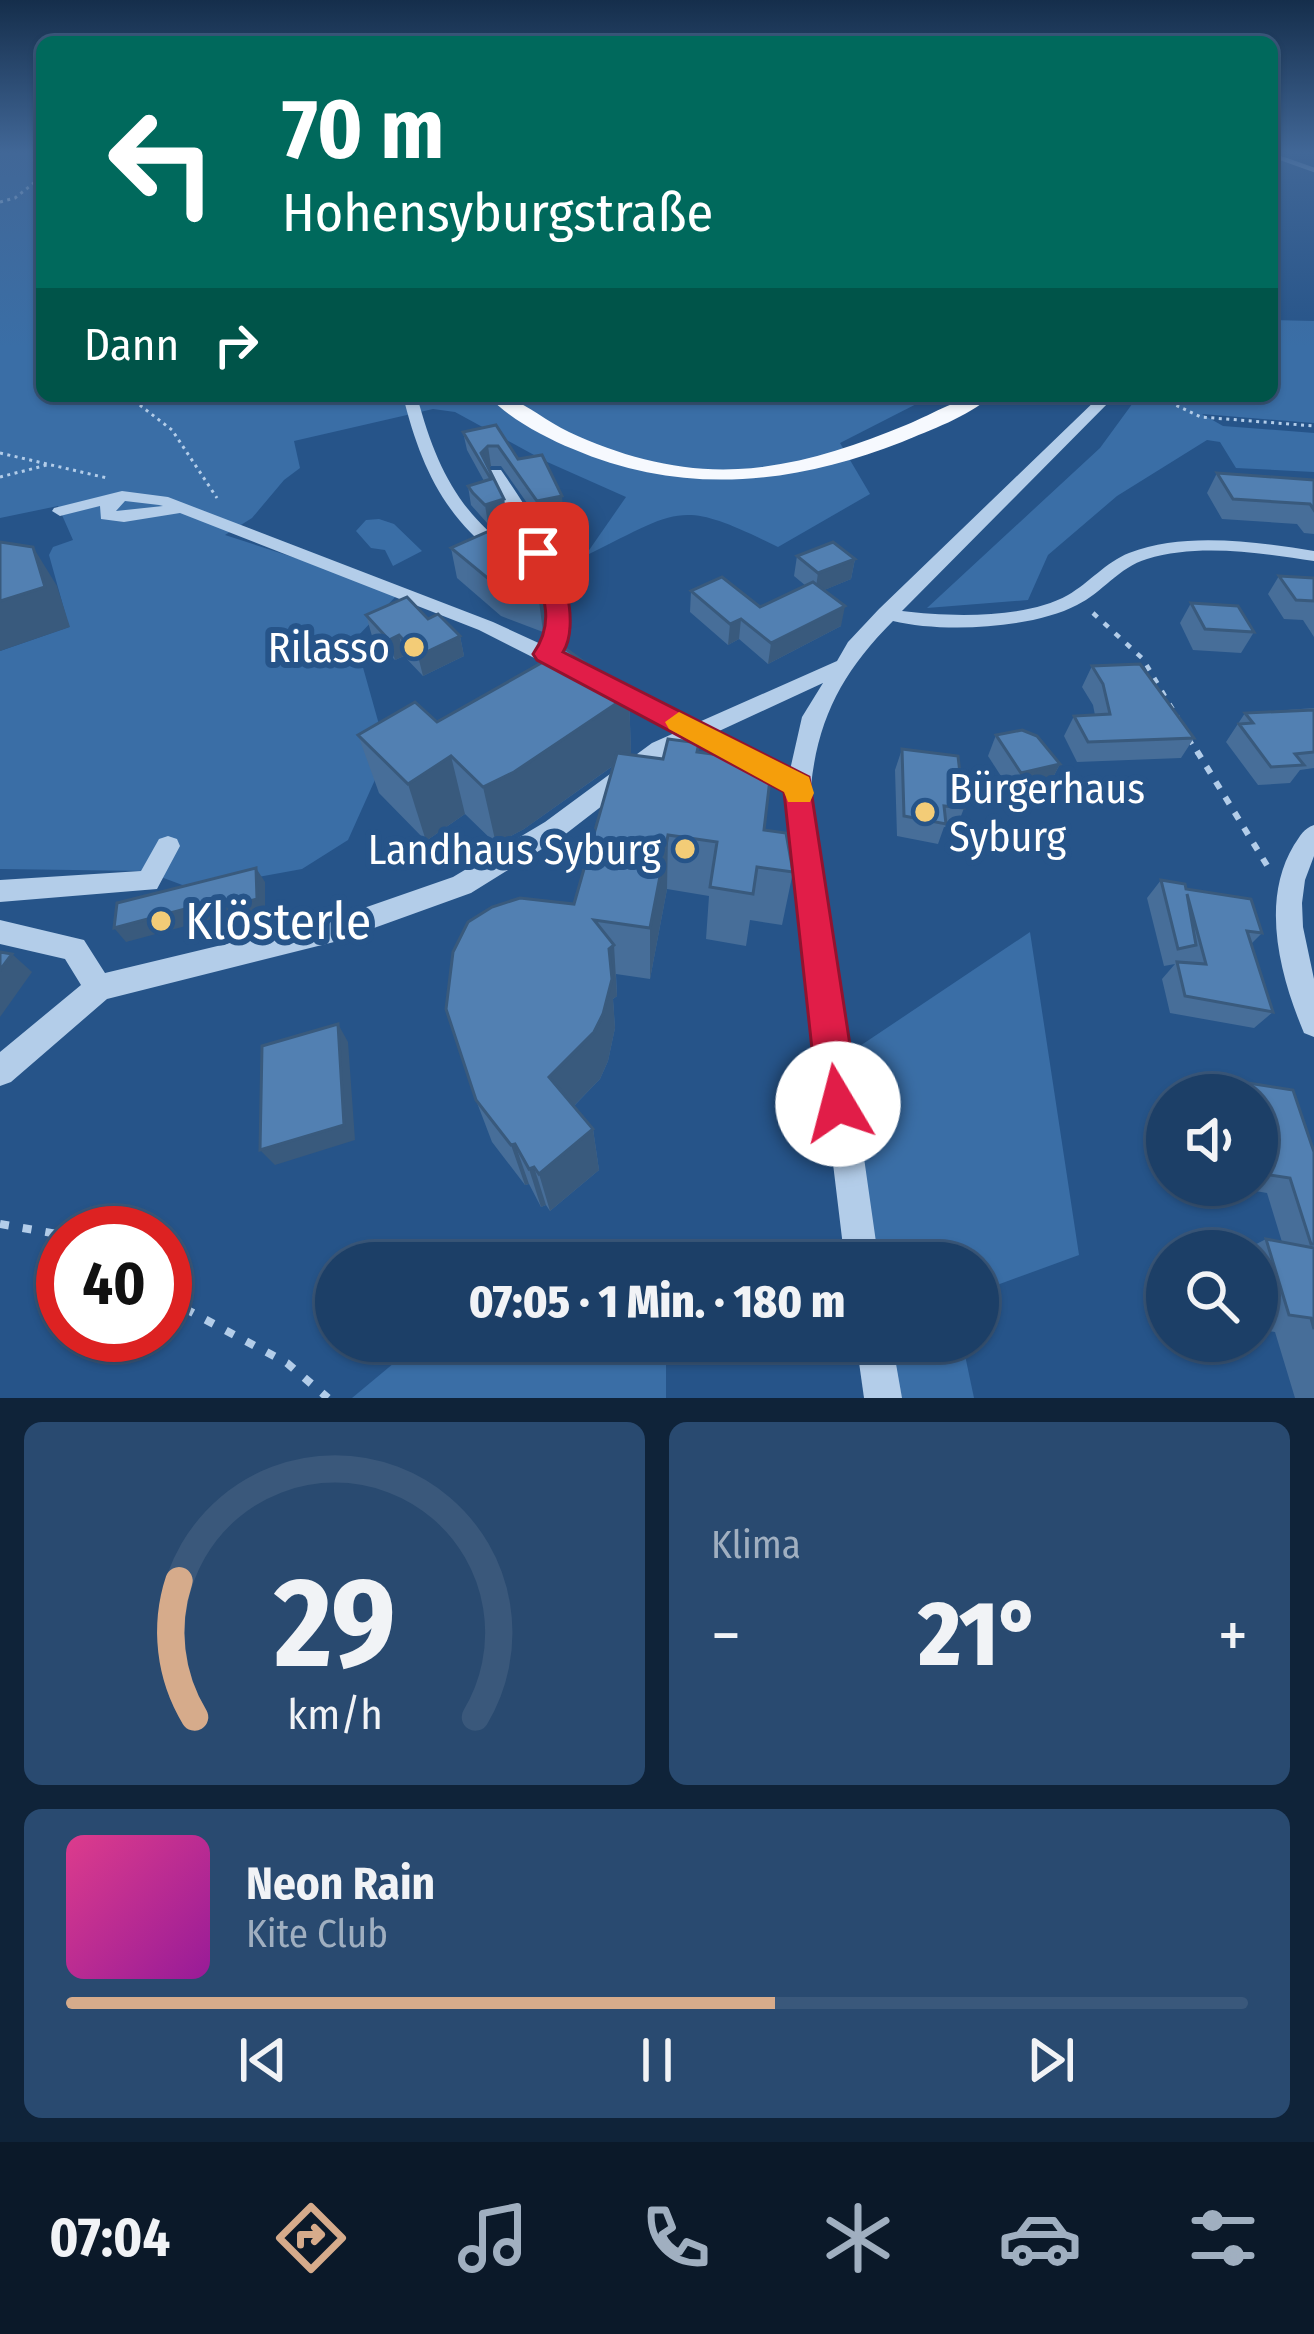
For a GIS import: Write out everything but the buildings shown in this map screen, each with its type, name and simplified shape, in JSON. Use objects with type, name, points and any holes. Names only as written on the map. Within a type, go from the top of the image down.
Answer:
[{"type":"main road","points":[[506,402],[537,426],[591,453],[656,470],[716,475],[780,472],[838,461],[969,402]]},
{"type":"street","points":[[412,402],[424,452],[450,504],[488,542],[539,576],[551,578]]},
{"type":"street","points":[[859,1242],[799,786],[803,745],[840,667],[886,613],[1102,402]]},
{"type":"street","points":[[496,473],[551,578],[562,626],[546,654]]},
{"type":"street","points":[[60,511],[122,496],[108,506],[106,515],[124,517],[181,508],[486,626],[799,786]]},
{"type":"street","points":[[886,613],[925,623],[1044,610],[1073,600],[1112,567],[1143,553],[1224,545],[1314,556]]},
{"type":"street","points":[[0,1071],[99,988],[338,929],[462,885],[554,829],[660,749],[693,730],[840,667]]},
{"type":"street","points":[[1314,835],[1297,861],[1286,897],[1290,938],[1314,1023]]},
{"type":"street","points":[[0,891],[148,881],[168,846]]},
{"type":"street","points":[[0,932],[74,949],[99,988]]},
{"type":"street","points":[[877,1362],[883,1398]]},
{"type":"path","points":[[136,402],[172,430],[210,482],[218,502],[215,521]]},
{"type":"path","points":[[1169,402],[1201,417],[1314,426]]},
{"type":"path","points":[[0,476],[49,465]]},
{"type":"path","points":[[1073,600],[1124,633],[1154,668],[1192,746],[1286,897]]},
{"type":"path","points":[[0,1223],[36,1230]]},
{"type":"path","points":[[192,1312],[287,1363],[328,1398]]},
{"type":"shaded area","points":[[0,216],[36,216],[36,402],[920,402],[840,443],[870,494],[778,547],[719,521],[680,516],[642,528],[585,556],[626,497],[545,461],[455,412],[433,409],[294,441],[300,468],[252,518],[225,535],[400,592],[355,639],[387,753],[348,840],[302,869],[193,889],[145,871],[0,869],[0,651],[69,627],[49,555],[53,547],[73,540],[58,506],[0,518]]},
{"type":"shaded area","points":[[1278,320],[1314,321],[1314,423],[1202,414],[1223,426],[1314,433],[1314,472],[1236,468],[1220,442],[1207,440],[1117,496],[1048,555],[1028,600],[927,608],[1100,448],[1134,402],[1278,402]]},
{"type":"shaded area","points":[[366,520],[394,524],[422,551],[393,566],[385,550],[371,548],[356,531]]},
{"type":"shaded area","points":[[1030,932],[1079,1255],[999,1284],[999,1242],[859,1242],[833,1064]]},
{"type":"shaded area","points":[[395,1362],[666,1362],[666,1398],[352,1398]]},
{"type":"shaded area","points":[[877,1362],[966,1362],[974,1398],[883,1398]]},
{"type":"slow traffic","points":[[679,722],[799,786],[799,793]]},
{"type":"place","name":"Rilasso","points":[[414,647]]},
{"type":"place","name":"Bürgerhaus Syburg","points":[[925,812]]},
{"type":"place","name":"Landhaus Syburg","points":[[685,849]]},
{"type":"place","name":"Klösterle","points":[[161,921]]},
{"type":"route","points":[[538,553],[561,609],[562,626],[546,654],[799,786],[838,1104]]}]
